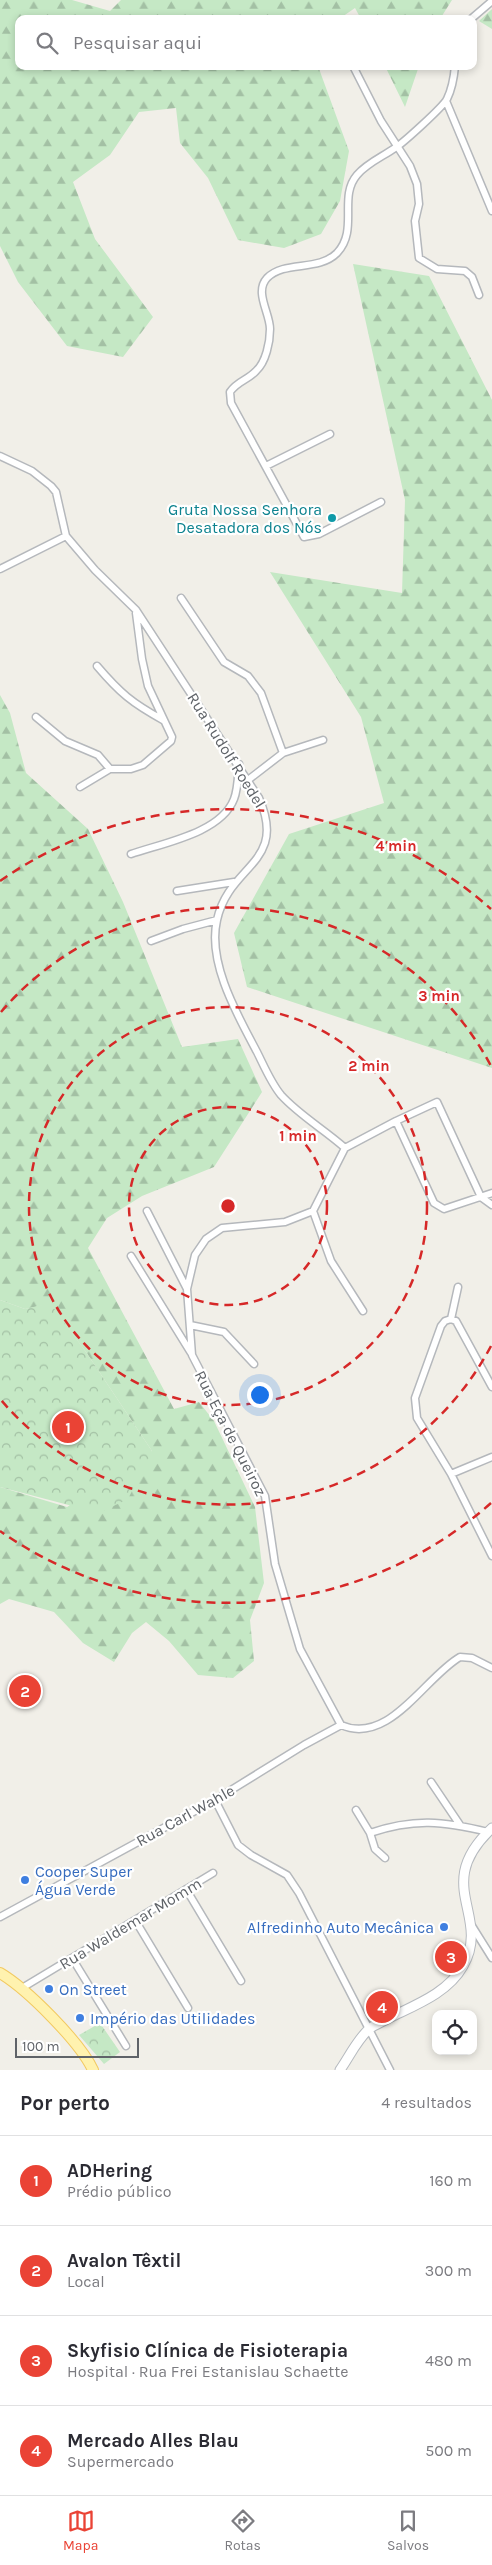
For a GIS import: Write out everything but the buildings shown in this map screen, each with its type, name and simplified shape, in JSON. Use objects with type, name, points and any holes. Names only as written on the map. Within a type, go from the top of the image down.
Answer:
[{"type":"main road","points":[[340,2070],[370,2028],[435,1994],[456,1976],[464,1964],[471,1925],[463,1890],[463,1875],[466,1862],[490,1830]]},
{"type":"main road","points":[[0,1973],[22,1988],[83,2054],[93,2070]]},
{"type":"street","points":[[476,15],[492,1]]},
{"type":"street","points":[[355,70],[397,147],[410,166],[416,184],[419,204],[415,221],[420,258],[437,269],[464,272],[472,277],[479,295]]},
{"type":"street","points":[[382,502],[319,534],[304,537],[231,402],[230,392],[235,384],[256,372],[266,354],[270,329],[262,288],[266,279],[275,272],[319,263],[338,252],[343,246],[350,224],[348,198],[350,188],[356,176],[364,168],[397,147],[446,101],[454,70]]},
{"type":"street","points":[[446,101],[492,211]]},
{"type":"street","points":[[266,466],[330,434]]},
{"type":"street","name":"Rua Rudolf Roedel","points":[[0,456],[32,471],[56,492],[66,536],[90,564],[136,610],[239,764],[267,815],[269,831],[256,861],[234,882],[217,920],[216,942],[220,965],[230,1000],[281,1095],[345,1148]]},
{"type":"street","points":[[0,569],[66,536]]},
{"type":"street","points":[[181,598],[224,662],[248,676],[261,694],[283,754]]},
{"type":"street","points":[[80,787],[110,769],[131,769],[143,765],[167,747],[172,737],[148,686],[136,610]]},
{"type":"street","points":[[97,666],[117,690],[135,705],[164,720]]},
{"type":"street","points":[[36,717],[65,741],[98,755],[110,769]]},
{"type":"street","points":[[248,780],[283,754],[324,740]]},
{"type":"street","points":[[132,854],[197,832],[220,819],[228,811],[235,798],[239,764]]},
{"type":"street","points":[[176,891],[234,882]]},
{"type":"street","points":[[151,941],[183,928],[217,920]]},
{"type":"street","points":[[363,1311],[331,1261],[313,1211],[345,1148],[396,1120],[437,1102],[481,1196],[492,1204]]},
{"type":"street","points":[[396,1120],[434,1203],[444,1209],[492,1193]]},
{"type":"street","points":[[147,1211],[187,1289]]},
{"type":"street","name":"Rua Eça de Queiroz","points":[[313,1211],[285,1222],[222,1228],[206,1239],[194,1255],[187,1289],[192,1355],[265,1496],[275,1564],[300,1648],[341,1725]]},
{"type":"street","points":[[131,1256],[192,1355]]},
{"type":"street","points":[[451,1319],[458,1287]]},
{"type":"street","points":[[492,1387],[456,1321],[451,1319],[445,1321],[441,1326],[414,1398],[417,1418],[451,1474],[492,1556]]},
{"type":"street","points":[[190,1326],[224,1332],[254,1364]]},
{"type":"street","points":[[451,1474],[492,1458]]},
{"type":"street","points":[[341,1725],[348,1728],[364,1728],[387,1721],[460,1658],[472,1658],[492,1668]]},
{"type":"street","name":"Rua Carl Wahle","points":[[0,1916],[215,1800],[341,1725]]},
{"type":"street","points":[[432,1782],[460,1825]]},
{"type":"street","points":[[215,1800],[238,1845],[251,1855],[287,1875],[299,1893],[390,2070]]},
{"type":"street","points":[[356,1810],[370,1833],[375,1849],[385,1858]]},
{"type":"street","points":[[370,1833],[411,1822],[460,1825],[490,1830]]},
{"type":"street","name":"Rua Waldemar Momm","points":[[22,1988],[212,1873]]},
{"type":"street","points":[[186,1889],[241,1981]]},
{"type":"street","points":[[135,1920],[188,2008]]},
{"type":"street","points":[[471,1925],[492,1958]]},
{"type":"street","points":[[72,1958],[126,2046]]},
{"type":"green space","points":[[0,0],[72,0],[110,11],[121,0],[452,0],[443,15],[359,15],[355,8],[345,15],[15,15],[15,70],[319,70],[349,151],[340,201],[321,234],[284,248],[238,240],[208,178],[180,143],[176,108],[139,112],[110,155],[73,182],[95,239],[153,317],[123,357],[67,346],[18,282],[0,246]]},
{"type":"green space","points":[[492,9],[492,29],[479,21]]},
{"type":"green space","points":[[387,70],[418,70],[405,107]]},
{"type":"green space","points":[[353,264],[429,276],[492,400],[492,1068],[247,987],[234,933],[289,834],[384,803],[361,717],[270,572],[402,593],[405,500]]},
{"type":"green space","points":[[0,695],[10,713],[26,773],[88,829],[123,902],[182,1047],[238,1039],[262,1092],[214,1167],[142,1196],[107,1218],[88,1248],[174,1409],[199,1402],[214,1421],[255,1507],[264,1583],[250,1620],[254,1661],[233,1678],[198,1675],[169,1641],[146,1622],[132,1633],[114,1662],[83,1643],[54,1612],[9,1599],[0,1604],[0,1487],[67,1507],[152,1451],[86,1352],[50,1304],[25,1309],[0,1300]]},
{"type":"green space","points":[[0,1300],[25,1309],[50,1303],[86,1352],[152,1451],[128,1499],[99,1513],[0,1487]]},
{"type":"green space","points":[[100,2023],[120,2052],[104,2064],[79,2035]]},
{"type":"place","name":"Gruta Nossa Senhora Desatadora dos Nós","points":[[332,518]]},
{"type":"place","name":"ADHering","points":[[68,1427]]},
{"type":"place","name":"Avalon Têxtil","points":[[25,1691]]},
{"type":"place","name":"Cooper Super Água Verde","points":[[25,1880]]},
{"type":"place","name":"Alfredinho Auto Mecânica","points":[[444,1927]]},
{"type":"place","name":"Skyfisio Clínica de Fisioterapia","points":[[451,1957]]},
{"type":"place","name":"On Street","points":[[49,1989]]},
{"type":"place","name":"Mercado Alles Blau","points":[[382,2007]]},
{"type":"place","name":"Império das Utilidades","points":[[80,2018]]}]
